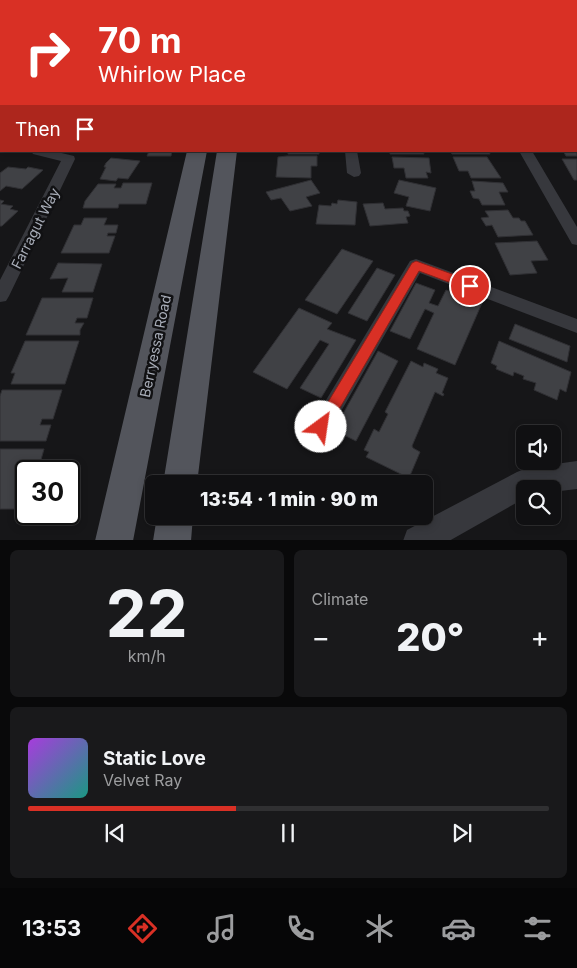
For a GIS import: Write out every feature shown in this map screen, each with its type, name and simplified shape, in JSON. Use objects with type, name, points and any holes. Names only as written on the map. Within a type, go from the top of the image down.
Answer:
[{"type":"main road","name":"Berryessa Road","points":[[114,540],[197,152]]},
{"type":"main road","points":[[181,475],[227,152]]},
{"type":"main road","points":[[172,540],[174,525]]},
{"type":"street","name":"Farragut Way","points":[[0,296],[7,268],[69,159],[42,152]]},
{"type":"street","points":[[351,152],[354,173]]},
{"type":"street","points":[[527,152],[577,240]]},
{"type":"street","points":[[321,427],[416,265],[577,326]]},
{"type":"street","points":[[418,540],[527,482],[577,475]]},
{"type":"building","points":[[149,152],[172,152],[171,156],[147,156]]},
{"type":"building","points":[[288,152],[319,152],[319,154],[288,154]]},
{"type":"building","points":[[390,152],[423,152],[424,154],[390,154]]},
{"type":"building","points":[[451,152],[489,152],[490,154],[452,154]]},
{"type":"building","points":[[564,152],[577,152],[577,156],[566,156]]},
{"type":"building","points":[[317,156],[317,166],[311,166],[311,178],[276,177],[278,157]]},
{"type":"building","points":[[392,157],[429,158],[431,173],[426,172],[428,178],[406,178],[404,168],[394,168]]},
{"type":"building","points":[[453,157],[487,157],[501,178],[471,178],[468,171],[459,171]]},
{"type":"building","points":[[111,158],[140,161],[128,179],[118,178],[116,181],[100,179],[106,163]]},
{"type":"building","points":[[562,159],[577,159],[577,180],[574,180]]},
{"type":"building","points":[[8,167],[26,169],[28,167],[43,170],[22,189],[6,186],[0,191],[0,173]]},
{"type":"building","points":[[311,180],[320,193],[306,197],[312,206],[290,211],[281,198],[271,200],[266,192]]},
{"type":"building","points":[[399,180],[436,188],[430,211],[406,206],[409,197],[394,193]]},
{"type":"building","points":[[472,181],[503,183],[508,192],[499,192],[505,205],[482,205],[479,199],[473,198],[470,191],[475,191]]},
{"type":"building","points":[[123,183],[152,183],[146,204],[119,204],[118,208],[83,208],[85,201],[98,184],[116,184],[114,188],[121,188]]},
{"type":"building","points":[[0,200],[4,201],[1,204],[13,206],[10,209],[18,211],[2,226],[0,226]]},
{"type":"building","points":[[338,200],[357,202],[355,225],[316,224],[319,205],[331,206],[332,203],[337,204]]},
{"type":"building","points":[[383,203],[385,209],[403,208],[404,211],[408,211],[410,216],[406,217],[408,223],[370,226],[363,204]]},
{"type":"building","points":[[508,210],[513,218],[525,221],[533,235],[498,237],[492,225],[486,226],[481,218],[489,217],[485,211]]},
{"type":"building","points":[[84,218],[107,218],[104,225],[118,225],[116,233],[108,233],[107,236],[115,236],[109,253],[61,253],[74,225],[81,225]]},
{"type":"building","points":[[537,241],[548,260],[531,261],[537,273],[510,275],[495,243]]},
{"type":"building","points":[[342,249],[373,261],[337,314],[305,300]]},
{"type":"building","points":[[58,263],[102,264],[93,292],[62,292],[68,278],[50,279]]},
{"type":"building","points":[[377,268],[395,275],[367,321],[348,313]]},
{"type":"building","points":[[416,283],[435,290],[429,303],[438,306],[446,290],[482,303],[455,365],[417,349],[434,313],[425,309],[410,339],[390,331]]},
{"type":"building","points":[[42,298],[93,298],[87,318],[77,318],[75,323],[84,323],[80,330],[80,335],[26,335]]},
{"type":"building","points":[[299,308],[332,323],[327,329],[356,340],[321,398],[300,388],[329,344],[320,340],[287,389],[253,372]]},
{"type":"building","points":[[515,324],[570,346],[567,362],[509,339]]},
{"type":"building","points":[[25,341],[79,341],[65,384],[11,384],[15,373],[11,373]]},
{"type":"building","points":[[499,341],[571,372],[566,392],[560,389],[557,400],[534,390],[536,383],[523,379],[524,376],[514,372],[513,376],[496,369],[497,366],[491,363]]},
{"type":"building","points":[[378,351],[398,361],[356,441],[334,430]]},
{"type":"building","points":[[411,361],[423,367],[424,363],[438,369],[436,373],[448,378],[442,393],[444,394],[443,396],[435,392],[412,446],[420,452],[410,475],[403,475],[366,457],[369,452],[364,450],[374,429],[379,432],[388,414],[385,412]]},
{"type":"building","points":[[2,390],[62,390],[53,419],[42,419],[40,425],[51,425],[46,441],[0,441],[0,396]]},
{"type":"building","points":[[0,449],[44,449],[41,460],[15,460],[15,509],[0,509]]},
{"type":"route","points":[[321,427],[416,265],[470,286]]}]
